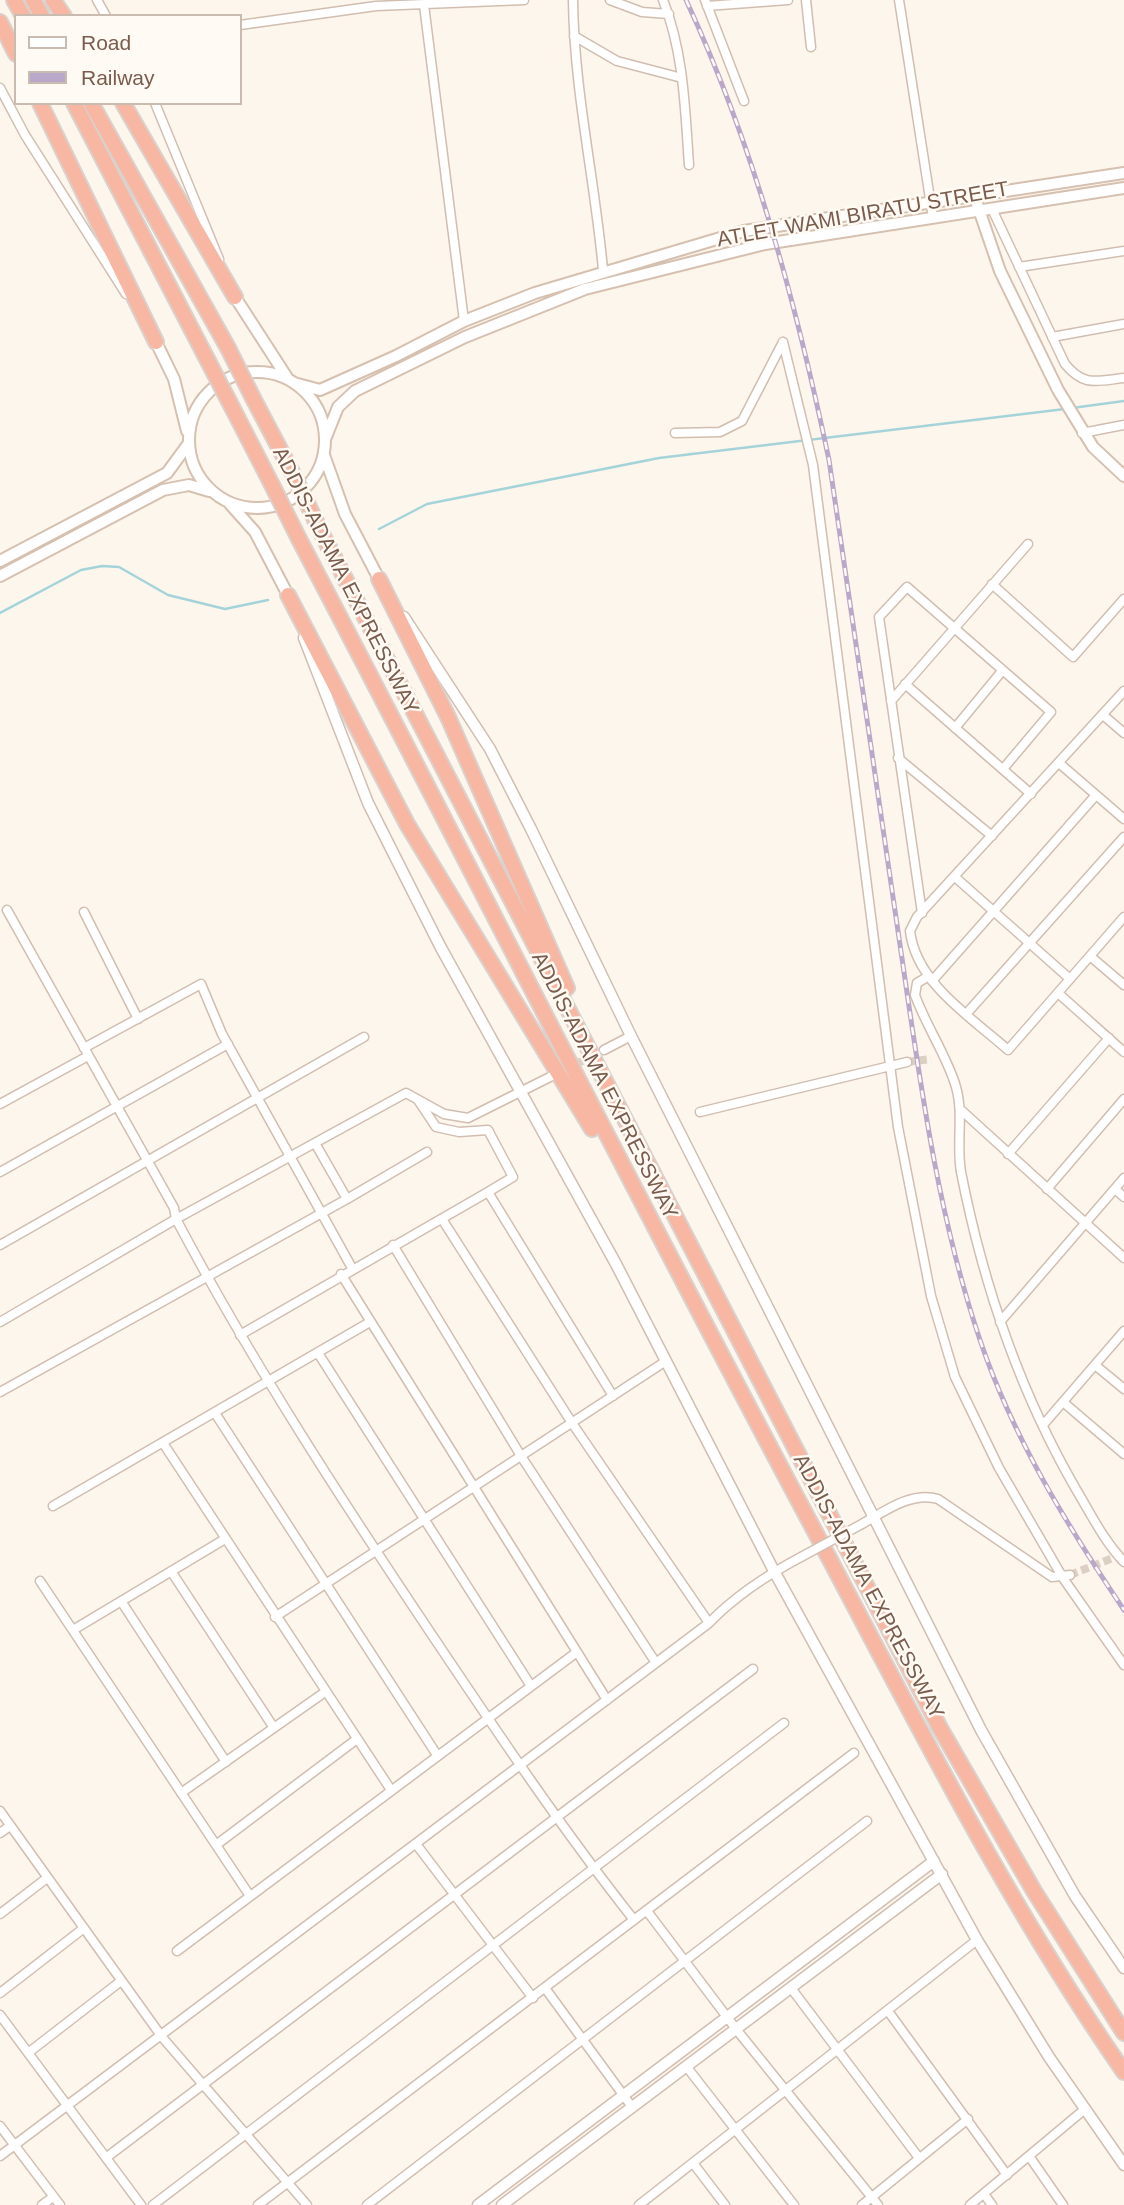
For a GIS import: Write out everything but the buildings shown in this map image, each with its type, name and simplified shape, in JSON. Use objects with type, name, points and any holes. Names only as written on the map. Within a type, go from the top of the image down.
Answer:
[{"type":"highway","points":[[0,22],[14,50]]},
{"type":"highway","points":[[41,105],[156,342]]},
{"type":"highway","name":"ADDIS-ADAMA EXPRESSWAY","points":[[75,105],[641,1206],[964,1810],[1076,2002],[1124,2072]]},
{"type":"highway","name":"ADDIS-ADAMA EXPRESSWAY","points":[[92,105],[228,348],[940,1728],[1034,1891],[1124,2034]]},
{"type":"highway","points":[[124,105],[235,297]]},
{"type":"highway","points":[[379,579],[448,717],[509,850],[602,1073]]},
{"type":"highway","points":[[288,595],[407,824],[641,1206]]},
{"type":"main road","name":"ATLET WAMI BIRATU STREET","points":[[291,381],[320,390],[398,362],[464,321],[510,302],[603,270],[744,231],[1124,173]]},
{"type":"main road","points":[[228,502],[254,509],[274,507],[291,500],[312,481],[324,456],[326,437],[338,407],[355,391],[398,362],[585,289],[740,250],[1124,188]]},
{"type":"main road","points":[[974,195],[1000,271],[1058,390],[1082,433],[1124,476]]},
{"type":"main road","points":[[235,297],[291,381],[318,409],[326,437]]},
{"type":"main road","points":[[510,302],[514,317]]},
{"type":"main road","points":[[156,342],[174,379],[196,471],[213,492],[228,502],[255,532],[288,595]]},
{"type":"main road","points":[[0,561],[167,473],[189,441],[192,419],[200,402],[214,387],[230,377],[249,372],[269,373],[291,381]]},
{"type":"main road","points":[[324,456],[345,514],[379,579]]},
{"type":"main road","points":[[0,576],[163,490],[189,485],[213,492]]},
{"type":"street","points":[[242,25],[376,6],[524,0]]},
{"type":"street","points":[[573,0],[573,37],[603,270]]},
{"type":"street","points":[[610,0],[642,12],[669,14]]},
{"type":"street","points":[[663,0],[669,14],[682,78],[689,165]]},
{"type":"street","points":[[744,101],[706,3],[788,0]]},
{"type":"street","points":[[806,0],[811,47]]},
{"type":"street","points":[[899,0],[933,218]]},
{"type":"street","points":[[424,5],[464,321]]},
{"type":"street","points":[[573,37],[617,61],[682,78]]},
{"type":"street","points":[[0,88],[26,135],[156,342]]},
{"type":"street","points":[[156,105],[235,297]]},
{"type":"street","points":[[992,209],[1065,364],[1074,375],[1088,382],[1124,378]]},
{"type":"street","points":[[1019,267],[1124,251]]},
{"type":"street","points":[[1052,337],[1124,324]]},
{"type":"street","points":[[675,433],[720,432],[742,421],[783,342],[813,466],[898,1127],[931,1296],[955,1377],[999,1468],[1124,1665]]},
{"type":"street","points":[[1082,433],[1124,425]]},
{"type":"street","points":[[891,701],[1028,544]]},
{"type":"street","points":[[379,579],[490,749],[631,1036],[981,1730],[1075,1896],[1124,1968]]},
{"type":"street","points":[[992,584],[1073,657],[1124,599]]},
{"type":"street","points":[[922,913],[879,617],[907,587],[1051,712],[1003,769]]},
{"type":"street","points":[[288,595],[368,803],[440,946],[522,1091],[774,1571],[977,1940],[1124,2165]]},
{"type":"street","points":[[955,728],[1002,671]]},
{"type":"street","points":[[905,684],[1031,794]]},
{"type":"street","points":[[1123,919],[1008,1050],[930,979],[912,945],[910,931],[922,913],[1124,691]]},
{"type":"street","points":[[1103,715],[1124,733]]},
{"type":"street","points":[[898,758],[992,836]]},
{"type":"street","points":[[1059,763],[1124,819]]},
{"type":"street","points":[[1096,795],[930,979],[917,984],[915,995],[941,1057],[952,1075],[961,1117],[960,1168],[1000,1322],[1056,1455],[1109,1546],[1124,1562]]},
{"type":"street","points":[[967,1013],[1124,837]]},
{"type":"street","points":[[955,877],[1070,979]]},
{"type":"street","points":[[7,910],[174,1208],[176,1219],[267,1383],[520,1766],[634,1920]]},
{"type":"street","points":[[84,912],[138,1019]]},
{"type":"street","points":[[1090,956],[1124,985]]},
{"type":"street","points":[[0,1104],[138,1019],[201,984],[228,1044],[352,1268]]},
{"type":"street","points":[[1058,993],[1124,1052]]},
{"type":"street","points":[[604,1050],[631,1036]]},
{"type":"street","points":[[0,1245],[364,1037]]},
{"type":"street","points":[[1008,1154],[1108,1038]]},
{"type":"street","points":[[0,1172],[228,1044]]},
{"type":"street","points":[[931,1059],[941,1057]]},
{"type":"street","points":[[700,1112],[907,1062]]},
{"type":"street","points":[[0,1322],[176,1219],[406,1093],[444,1114],[468,1118],[550,1077]]},
{"type":"street","points":[[240,1335],[341,1274],[513,1177],[488,1130],[459,1132],[436,1127],[416,1098]]},
{"type":"street","points":[[1048,1189],[1124,1099]]},
{"type":"street","points":[[959,1108],[1124,1258]]},
{"type":"street","points":[[315,1143],[347,1199]]},
{"type":"street","points":[[0,1392],[208,1278],[427,1152]]},
{"type":"street","points":[[1000,1322],[1124,1178]]},
{"type":"street","points":[[1115,1189],[1124,1197]]},
{"type":"street","points":[[488,1192],[613,1396]]},
{"type":"street","points":[[442,1219],[572,1423],[709,1623]]},
{"type":"street","points":[[393,1245],[521,1456],[656,1662]]},
{"type":"street","points":[[341,1274],[607,1700]]},
{"type":"street","points":[[53,1506],[370,1322]]},
{"type":"street","points":[[1043,1425],[1124,1331]]},
{"type":"street","points":[[317,1353],[422,1521],[531,1686]]},
{"type":"street","points":[[275,1617],[666,1362]]},
{"type":"street","points":[[1095,1365],[1124,1390]]},
{"type":"street","points":[[1063,1402],[1124,1454]]},
{"type":"street","points":[[215,1413],[438,1755]]},
{"type":"street","points":[[163,1443],[391,1790]]},
{"type":"street","points":[[0,2156],[162,2037],[709,1623],[731,1601],[774,1571],[873,1517],[925,1495],[938,1499],[1052,1577],[1067,1576]]},
{"type":"street","points":[[73,1630],[225,1539]]},
{"type":"street","points":[[172,1571],[274,1728]]},
{"type":"street","points":[[40,1581],[250,1896]]},
{"type":"street","points":[[121,1601],[226,1762]]},
{"type":"street","points":[[177,1951],[577,1652]]},
{"type":"street","points":[[107,2157],[753,1670]]},
{"type":"street","points":[[181,1793],[325,1692]]},
{"type":"street","points":[[153,2205],[784,1723]]},
{"type":"street","points":[[216,1845],[357,1740]]},
{"type":"street","points":[[258,2205],[854,1753]]},
{"type":"street","points":[[0,1811],[162,2037],[307,2205]]},
{"type":"street","points":[[367,2205],[867,1821]]},
{"type":"street","points":[[0,1833],[10,1826]]},
{"type":"street","points":[[416,1844],[533,1998]]},
{"type":"street","points":[[478,2205],[934,1861]]},
{"type":"street","points":[[502,2205],[942,1874]]},
{"type":"street","points":[[0,1914],[47,1878]]},
{"type":"street","points":[[647,1910],[736,2029],[878,2205]]},
{"type":"street","points":[[0,1993],[84,1928]]},
{"type":"street","points":[[639,2205],[977,1940]]},
{"type":"street","points":[[28,2053],[121,1981]]},
{"type":"street","points":[[545,1988],[632,2107]]},
{"type":"street","points":[[791,1988],[919,2158]]},
{"type":"street","points":[[888,2011],[1007,2175]]},
{"type":"street","points":[[0,2015],[141,2205]]},
{"type":"street","points":[[686,2066],[794,2205]]},
{"type":"street","points":[[970,2205],[1086,2109]]},
{"type":"street","points":[[862,2205],[968,2119]]},
{"type":"street","points":[[0,2126],[60,2205]]},
{"type":"street","points":[[1029,2156],[1063,2205]]},
{"type":"street","points":[[693,2163],[725,2205]]},
{"type":"street","points":[[984,2194],[992,2205]]},
{"type":"street","points":[[42,2205],[53,2197]]},
{"type":"waterway","points":[[1072,408],[1124,401]]},
{"type":"waterway","points":[[379,529],[427,504],[659,458],[1065,409]]},
{"type":"waterway","points":[[0,613],[81,570],[102,566],[119,567],[168,595],[225,609],[268,600]]},
{"type":"tunnel","points":[[568,1068],[604,1050]]},
{"type":"tunnel","points":[[907,1062],[931,1059]]},
{"type":"tunnel","points":[[1070,1575],[1118,1556]]},
{"type":"railway","points":[[686,0],[732,111],[771,226],[802,342],[829,460],[930,1141],[965,1291],[980,1340],[1008,1412],[1062,1513],[1124,1610]]}]
